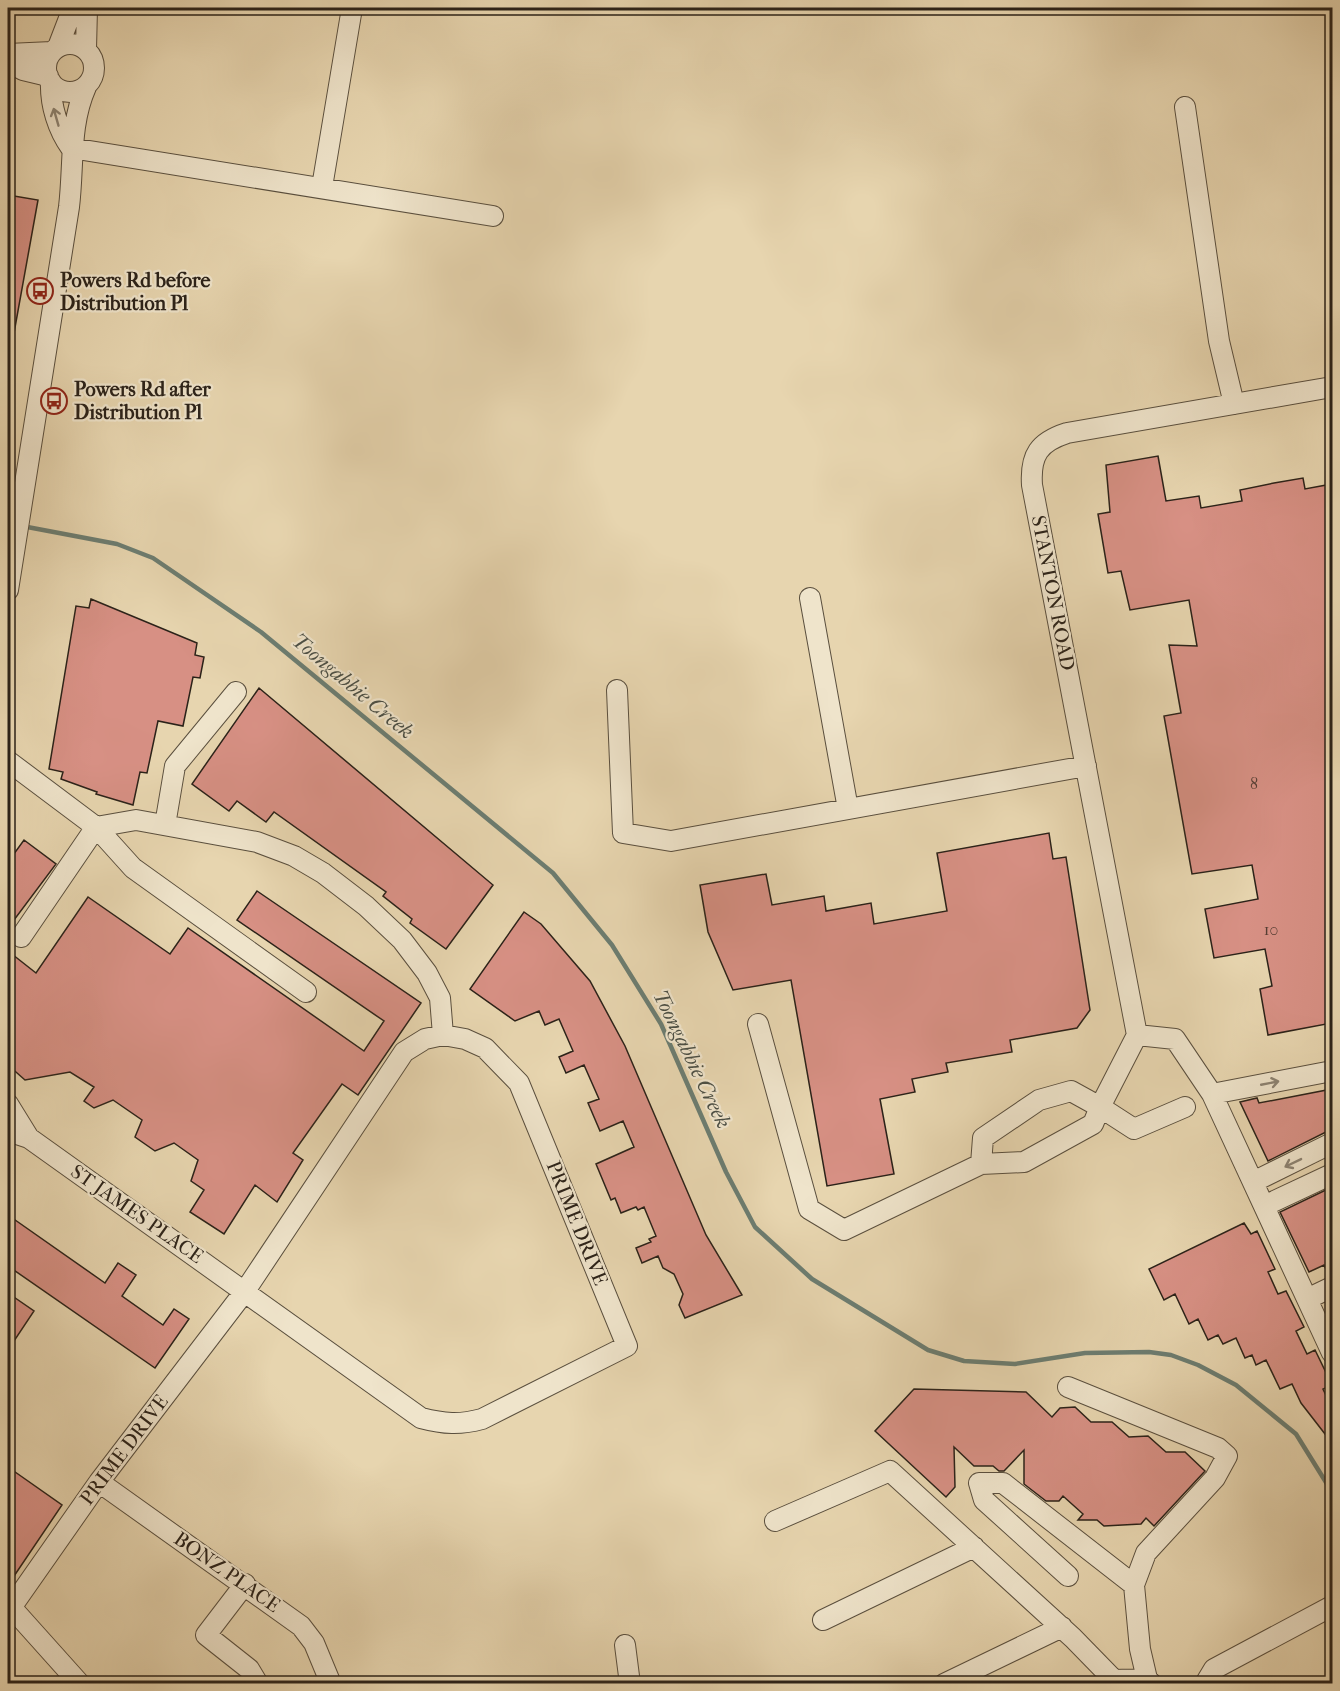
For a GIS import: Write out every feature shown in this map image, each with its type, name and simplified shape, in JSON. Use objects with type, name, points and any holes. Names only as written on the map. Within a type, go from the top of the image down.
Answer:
[{"type":"street","points":[[71,148],[60,129],[51,96],[47,63],[73,8]]},
{"type":"street","points":[[86,49],[87,8]]},
{"type":"street","points":[[322,187],[352,8]]},
{"type":"street","points":[[8,54],[55,50],[72,44],[86,49],[94,68],[78,110],[71,148],[69,207],[9,580]]},
{"type":"street","points":[[8,62],[49,79],[68,92],[86,87]]},
{"type":"street","points":[[1185,107],[1219,341],[1234,404]]},
{"type":"street","points":[[71,148],[493,216]]},
{"type":"street","name":"STANTON ROAD","points":[[1137,1035],[1032,485],[1031,467],[1035,455],[1054,438],[1067,433],[1332,387]]},
{"type":"street","points":[[810,598],[848,809]]},
{"type":"street","points":[[617,690],[623,833],[671,841],[1086,766]]},
{"type":"street","points":[[165,825],[175,766],[236,693]]},
{"type":"street","points":[[11,767],[96,828],[133,868],[306,992]]},
{"type":"street","points":[[21,937],[96,828],[136,820],[257,842],[294,856],[340,886],[366,906],[402,940],[427,973],[440,998],[443,1035]]},
{"type":"street","points":[[758,1024],[809,1209],[844,1230],[981,1164],[1024,1162],[1093,1124],[1137,1035],[1175,1040],[1212,1094],[1332,1353]]},
{"type":"street","name":"PRIME DRIVE","points":[[9,1609],[99,1482],[245,1291],[404,1052],[425,1040],[443,1035],[465,1039],[485,1048],[519,1083],[627,1347],[482,1419],[463,1424],[445,1424],[421,1418],[245,1291]]},
{"type":"street","points":[[1212,1094],[1332,1071]]},
{"type":"street","points":[[981,1164],[983,1138],[1039,1100],[1071,1090],[1134,1130],[1185,1107]]},
{"type":"street","points":[[8,1104],[29,1138]]},
{"type":"street","points":[[8,1131],[29,1138]]},
{"type":"street","name":"ST JAMES PLACE","points":[[29,1138],[245,1291]]},
{"type":"street","points":[[1253,1182],[1332,1143]]},
{"type":"street","points":[[1264,1206],[1332,1174]]},
{"type":"street","points":[[1307,1299],[1332,1287]]},
{"type":"street","points":[[775,1521],[890,1471],[1062,1628],[1114,1680],[1149,1681],[1140,1649],[1134,1585],[1146,1553],[1215,1478],[1227,1456],[1218,1448],[1068,1387]]},
{"type":"street","name":"BONZ PLACE","points":[[99,1482],[301,1626],[314,1642],[331,1683]]},
{"type":"street","points":[[1068,1576],[984,1500],[978,1483],[1003,1483],[1134,1585]]},
{"type":"street","points":[[823,1620],[974,1547]]},
{"type":"street","points":[[245,1584],[206,1635],[249,1669],[258,1683]]},
{"type":"street","points":[[1205,1683],[1214,1669],[1332,1606]]},
{"type":"street","points":[[9,1609],[80,1683]]},
{"type":"street","points":[[944,1683],[1062,1628]]},
{"type":"street","points":[[625,1645],[630,1683]]},
{"type":"building","points":[[8,195],[38,200],[14,333],[8,333]]},
{"type":"building","points":[[1158,456],[1166,501],[1199,496],[1201,508],[1242,501],[1240,490],[1274,483],[1303,478],[1305,489],[1332,484],[1332,1023],[1268,1035],[1260,989],[1272,986],[1265,949],[1214,958],[1205,909],[1258,899],[1252,865],[1192,874],[1164,716],[1181,713],[1169,645],[1197,646],[1189,600],[1130,610],[1121,571],[1108,573],[1098,514],[1110,512],[1106,465]]},
{"type":"building","points":[[91,599],[197,643],[195,655],[204,657],[200,678],[193,677],[183,726],[158,721],[147,773],[140,772],[133,805],[96,794],[97,792],[61,779],[63,772],[49,769],[76,606],[89,608]]},
{"type":"building","points":[[259,688],[493,885],[446,949],[410,923],[412,919],[383,896],[386,892],[274,812],[266,822],[237,801],[229,811],[192,784]]},
{"type":"building","points":[[1049,833],[1053,859],[1066,857],[1090,1010],[1077,1028],[1010,1040],[1012,1052],[946,1063],[948,1072],[912,1079],[915,1092],[880,1099],[894,1174],[827,1186],[791,980],[733,990],[708,932],[700,885],[766,874],[772,905],[824,896],[826,911],[871,903],[874,924],[947,911],[937,853]]},
{"type":"building","points":[[24,840],[56,864],[8,928],[8,862]]},
{"type":"building","points":[[257,891],[421,1003],[358,1095],[342,1084],[293,1153],[303,1160],[277,1202],[255,1185],[224,1234],[190,1212],[204,1190],[191,1181],[198,1160],[174,1143],[155,1151],[135,1137],[142,1120],[113,1100],[94,1108],[84,1101],[94,1087],[70,1072],[25,1080],[8,1065],[8,951],[36,973],[88,897],[170,954],[188,928],[364,1051],[384,1021],[237,920]]},
{"type":"building","points":[[524,912],[541,924],[590,981],[625,1046],[706,1235],[742,1295],[685,1318],[679,1305],[683,1294],[674,1274],[663,1268],[658,1256],[642,1263],[636,1248],[651,1242],[649,1239],[656,1236],[644,1207],[638,1210],[636,1207],[621,1213],[615,1198],[611,1200],[596,1164],[634,1147],[623,1121],[600,1131],[588,1103],[599,1099],[584,1065],[566,1073],[559,1057],[573,1051],[559,1019],[545,1025],[539,1011],[515,1021],[470,989]]},
{"type":"building","points":[[1332,1089],[1332,1129],[1268,1161],[1240,1102],[1257,1098],[1259,1103]]},
{"type":"building","points":[[1332,1187],[1332,1275],[1329,1276],[1324,1265],[1309,1272],[1280,1212]]},
{"type":"building","points":[[8,1215],[105,1283],[118,1263],[136,1275],[122,1296],[163,1325],[174,1309],[189,1319],[155,1368],[8,1266]]},
{"type":"building","points":[[1244,1223],[1251,1234],[1257,1231],[1275,1269],[1268,1272],[1278,1294],[1286,1291],[1304,1327],[1296,1331],[1307,1354],[1315,1350],[1332,1385],[1323,1389],[1332,1408],[1332,1443],[1301,1403],[1292,1384],[1280,1389],[1266,1360],[1256,1365],[1252,1355],[1245,1358],[1236,1338],[1223,1344],[1218,1335],[1208,1340],[1198,1319],[1189,1324],[1175,1294],[1164,1300],[1149,1269]]},
{"type":"building","points":[[8,1293],[34,1311],[8,1350]]},
{"type":"building","points":[[914,1389],[1026,1392],[1052,1417],[1060,1408],[1075,1407],[1091,1422],[1112,1422],[1129,1437],[1148,1436],[1166,1452],[1185,1452],[1205,1471],[1154,1526],[1146,1518],[1141,1524],[1104,1526],[1097,1520],[1078,1520],[1083,1514],[1063,1496],[1059,1501],[1046,1501],[1024,1484],[1024,1450],[1004,1471],[999,1471],[993,1466],[974,1466],[954,1447],[955,1487],[946,1497],[875,1431]]},
{"type":"building","points":[[8,1467],[62,1505],[8,1585]]},
{"type":"waterway","name":"Toongabbie Creek","points":[[22,526],[117,544],[153,558],[261,632],[553,873],[612,945],[661,1024],[726,1172],[755,1227],[812,1279],[928,1350],[964,1361],[1015,1364],[1085,1353],[1149,1352],[1171,1355],[1198,1365],[1236,1385],[1296,1434],[1332,1492]]},
{"type":"place","name":"Powers Rd before Distribution Pl","points":[[40,291]]},
{"type":"place","name":"Powers Rd after Distribution Pl","points":[[54,401]]}]
